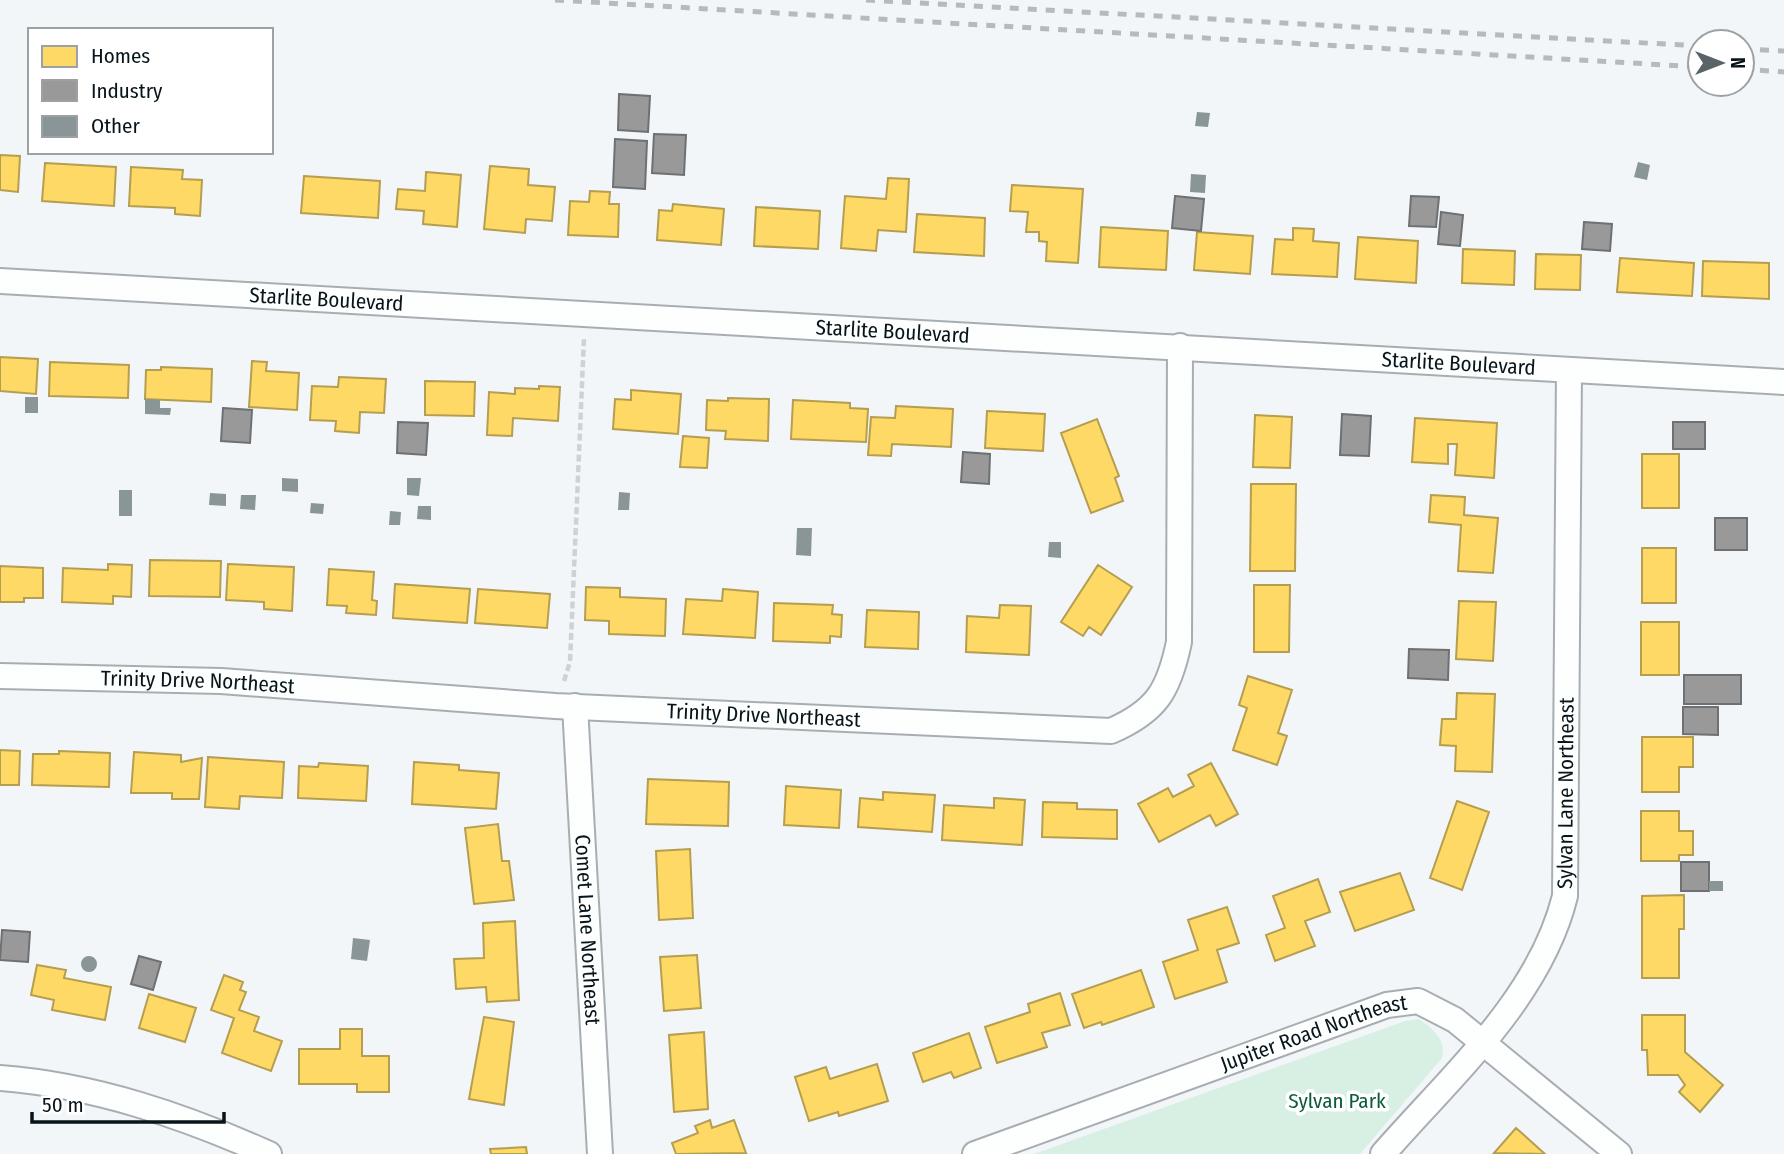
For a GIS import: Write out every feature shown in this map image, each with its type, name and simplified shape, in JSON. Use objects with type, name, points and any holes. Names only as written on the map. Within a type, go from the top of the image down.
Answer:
[{"type":"street","name":"Starlite Boulevard","points":[[0,281],[1784,382]]},
{"type":"street","name":"Trinity Drive Northeast","points":[[0,676],[221,681],[565,706],[1086,732],[1111,731],[1136,720],[1159,700],[1173,673],[1179,642],[1180,346]]},
{"type":"street","name":"Sylvan Lane Northeast","points":[[1383,1154],[1483,1042],[1518,997],[1558,926],[1565,896],[1570,370]]},
{"type":"street","name":"Comet Lane Northeast","points":[[565,706],[600,1154]]},
{"type":"street","name":"Jupiter Road Northeast","points":[[975,1154],[1387,1005],[1418,1001],[1455,1020],[1619,1154]]},
{"type":"street","points":[[0,1078],[85,1092],[147,1107],[195,1121],[269,1154]]},
{"type":"path","points":[[565,706],[570,662],[586,313]]},
{"type":"green space","name":"Sylvan Park","points":[[1419,1019],[1440,1040],[1442,1058],[1360,1154],[1034,1154],[1405,1021]]},
{"type":"building: Homes","points":[[0,155],[20,156],[18,192],[0,190]]},
{"type":"building: Homes","points":[[45,163],[116,167],[114,206],[42,201]]},
{"type":"building: Homes","points":[[490,166],[529,169],[528,185],[555,187],[552,221],[526,219],[525,233],[484,229]]},
{"type":"building: Homes","points":[[131,167],[183,170],[182,179],[202,180],[200,216],[175,214],[175,208],[129,206]]},
{"type":"building: Homes","points":[[426,172],[461,175],[457,227],[423,224],[424,211],[396,209],[398,189],[425,191]]},
{"type":"building: Homes","points":[[304,176],[380,181],[378,218],[301,213]]},
{"type":"building: Homes","points":[[888,178],[909,179],[906,232],[878,230],[876,251],[841,248],[845,196],[886,199]]},
{"type":"building: Homes","points":[[1012,185],[1083,189],[1078,263],[1046,261],[1047,242],[1039,241],[1039,232],[1026,232],[1028,212],[1010,211]]},
{"type":"building: Homes","points":[[590,191],[610,192],[609,204],[619,204],[618,237],[568,235],[570,201],[589,202]]},
{"type":"building: Homes","points":[[673,204],[724,209],[721,245],[657,240],[659,210],[672,211]]},
{"type":"building: Homes","points":[[756,207],[820,211],[818,249],[754,246]]},
{"type":"building: Homes","points":[[917,214],[985,218],[984,256],[914,252]]},
{"type":"building: Homes","points":[[1101,227],[1168,231],[1166,270],[1099,267]]},
{"type":"building: Homes","points":[[1293,228],[1314,229],[1313,241],[1339,243],[1337,277],[1272,274],[1275,239],[1293,240]]},
{"type":"building: Homes","points":[[1197,232],[1253,236],[1250,274],[1194,270]]},
{"type":"building: Homes","points":[[1358,237],[1418,241],[1416,283],[1355,279]]},
{"type":"building: Homes","points":[[1463,249],[1515,251],[1514,285],[1462,283]]},
{"type":"building: Homes","points":[[1536,254],[1581,255],[1580,290],[1535,289]]},
{"type":"building: Homes","points":[[1620,258],[1694,263],[1692,296],[1617,292]]},
{"type":"building: Homes","points":[[1703,261],[1769,263],[1769,299],[1702,296]]},
{"type":"building: Homes","points":[[0,357],[38,359],[36,394],[0,391]]},
{"type":"building: Homes","points":[[252,361],[267,362],[266,371],[299,373],[297,410],[249,407]]},
{"type":"building: Homes","points":[[50,362],[129,365],[128,398],[49,396]]},
{"type":"building: Homes","points":[[161,367],[212,369],[211,402],[145,399],[146,370],[161,370]]},
{"type":"building: Homes","points":[[339,377],[386,379],[384,413],[360,412],[359,433],[335,431],[336,421],[310,420],[312,386],[338,387]]},
{"type":"building: Homes","points":[[425,381],[475,382],[474,416],[425,415]]},
{"type":"building: Homes","points":[[539,386],[560,387],[558,421],[513,418],[512,436],[487,435],[489,392],[515,394],[515,388],[539,389]]},
{"type":"building: Homes","points":[[631,390],[681,394],[678,434],[613,429],[615,399],[631,400]]},
{"type":"building: Homes","points":[[728,398],[769,399],[768,441],[725,439],[726,431],[706,430],[707,400],[728,401]]},
{"type":"building: Homes","points":[[793,400],[850,403],[850,408],[868,409],[866,442],[791,439]]},
{"type":"building: Homes","points":[[896,406],[953,409],[951,447],[892,444],[891,456],[868,455],[871,417],[895,418]]},
{"type":"building: Homes","points":[[987,411],[1045,414],[1043,451],[985,448]]},
{"type":"building: Homes","points":[[1255,415],[1292,417],[1290,468],[1253,467]]},
{"type":"building: Homes","points":[[1415,418],[1497,423],[1494,478],[1455,475],[1457,444],[1448,444],[1448,464],[1412,462]]},
{"type":"building: Homes","points":[[1097,419],[1119,476],[1115,478],[1123,501],[1091,513],[1061,433]]},
{"type":"building: Homes","points":[[683,436],[709,438],[707,468],[680,467]]},
{"type":"building: Homes","points":[[1642,454],[1679,454],[1679,508],[1642,508]]},
{"type":"building: Homes","points":[[1251,484],[1296,484],[1295,571],[1250,571]]},
{"type":"building: Homes","points":[[1431,495],[1465,497],[1464,515],[1498,518],[1493,573],[1458,571],[1461,525],[1429,522]]},
{"type":"building: Homes","points":[[1642,548],[1676,548],[1676,603],[1642,603]]},
{"type":"building: Homes","points":[[150,560],[221,561],[220,597],[149,596]]},
{"type":"building: Homes","points":[[108,564],[132,565],[131,597],[113,596],[113,604],[62,602],[63,568],[108,570]]},
{"type":"building: Homes","points":[[228,564],[294,567],[292,611],[264,609],[264,602],[226,600]]},
{"type":"building: Homes","points":[[1098,565],[1132,587],[1101,635],[1089,627],[1083,636],[1061,622]]},
{"type":"building: Homes","points":[[0,566],[43,568],[43,598],[24,598],[24,602],[0,602]]},
{"type":"building: Homes","points":[[329,569],[374,572],[372,600],[377,601],[376,615],[346,613],[347,606],[327,605]]},
{"type":"building: Homes","points":[[395,584],[470,589],[467,623],[393,618]]},
{"type":"building: Homes","points":[[1254,585],[1290,585],[1289,652],[1254,652]]},
{"type":"building: Homes","points":[[586,587],[620,588],[620,597],[666,599],[665,636],[609,634],[609,621],[585,620]]},
{"type":"building: Homes","points":[[478,589],[550,594],[547,628],[475,623]]},
{"type":"building: Homes","points":[[723,589],[758,592],[755,638],[683,634],[686,599],[722,601]]},
{"type":"building: Homes","points":[[1459,601],[1496,602],[1493,661],[1456,659]]},
{"type":"building: Homes","points":[[774,603],[833,605],[832,614],[842,615],[841,637],[830,636],[830,643],[773,641]]},
{"type":"building: Homes","points":[[1000,605],[1031,606],[1029,655],[966,652],[967,616],[999,618]]},
{"type":"building: Homes","points":[[867,610],[919,612],[918,649],[865,647]]},
{"type":"building: Homes","points":[[1641,622],[1679,622],[1679,675],[1641,675]]},
{"type":"building: Homes","points":[[1248,676],[1292,690],[1278,733],[1287,736],[1277,765],[1233,750],[1247,708],[1239,705]]},
{"type":"building: Homes","points":[[1457,693],[1495,694],[1492,772],[1455,771],[1456,746],[1440,745],[1442,719],[1456,719]]},
{"type":"building: Homes","points":[[1642,737],[1693,737],[1693,767],[1679,767],[1679,792],[1642,792]]},
{"type":"building: Homes","points":[[0,750],[20,751],[19,785],[0,785]]},
{"type":"building: Homes","points":[[59,751],[110,753],[109,787],[32,785],[33,754],[59,754]]},
{"type":"building: Homes","points":[[134,752],[181,755],[181,762],[202,758],[199,799],[172,799],[172,793],[131,793]]},
{"type":"building: Homes","points":[[208,757],[284,762],[282,798],[240,796],[239,809],[205,807]]},
{"type":"building: Homes","points":[[414,762],[459,765],[459,770],[499,773],[496,809],[412,804]]},
{"type":"building: Homes","points":[[319,763],[368,766],[366,801],[298,798],[299,766],[318,767]]},
{"type":"building: Homes","points":[[1211,763],[1238,814],[1216,826],[1210,815],[1159,842],[1138,804],[1168,788],[1173,797],[1194,786],[1188,775]]},
{"type":"building: Homes","points":[[648,779],[729,782],[728,826],[646,824]]},
{"type":"building: Homes","points":[[786,786],[841,790],[839,828],[784,825]]},
{"type":"building: Homes","points":[[883,792],[935,795],[932,832],[858,827],[860,798],[883,800]]},
{"type":"building: Homes","points":[[994,798],[1025,800],[1022,845],[942,840],[944,805],[994,808]]},
{"type":"building: Homes","points":[[1457,801],[1489,812],[1462,890],[1430,878]]},
{"type":"building: Homes","points":[[1043,802],[1077,803],[1077,809],[1117,810],[1117,839],[1042,837]]},
{"type":"building: Homes","points":[[1641,811],[1679,811],[1679,831],[1693,831],[1693,855],[1679,855],[1679,861],[1641,861]]},
{"type":"building: Homes","points":[[498,824],[502,861],[509,861],[514,900],[474,904],[465,828]]},
{"type":"building: Homes","points":[[690,849],[693,918],[659,920],[656,851]]},
{"type":"building: Homes","points":[[1400,873],[1414,910],[1355,931],[1340,892]]},
{"type":"building: Homes","points":[[1318,879],[1330,912],[1305,921],[1315,946],[1275,961],[1266,935],[1285,928],[1273,896]]},
{"type":"building: Homes","points":[[1684,895],[1684,929],[1679,929],[1679,978],[1642,978],[1642,896]]},
{"type":"building: Homes","points":[[1227,907],[1239,943],[1217,950],[1227,982],[1175,999],[1163,962],[1198,950],[1188,920]]},
{"type":"building: Homes","points":[[515,921],[519,1000],[487,1002],[486,987],[456,989],[454,959],[484,958],[483,923]]},
{"type":"building: Homes","points":[[697,955],[701,1008],[664,1011],[660,957]]},
{"type":"building: Homes","points":[[37,965],[66,970],[64,978],[111,987],[105,1020],[52,1010],[54,1000],[31,995]]},
{"type":"building: Homes","points":[[1141,970],[1154,1007],[1102,1025],[1101,1022],[1084,1028],[1072,994]]},
{"type":"building: Homes","points":[[224,975],[243,982],[240,990],[246,992],[239,1010],[259,1017],[254,1031],[282,1041],[271,1071],[222,1053],[234,1018],[211,1010]]},
{"type":"building: Homes","points":[[1060,993],[1070,1025],[1042,1033],[1047,1047],[997,1063],[985,1027],[1030,1012],[1028,1004]]},
{"type":"building: Homes","points":[[149,994],[196,1008],[185,1042],[139,1028]]},
{"type":"building: Homes","points":[[1642,1015],[1685,1015],[1685,1052],[1723,1085],[1700,1112],[1679,1092],[1685,1085],[1678,1075],[1648,1075],[1647,1050],[1642,1050]]},
{"type":"building: Homes","points":[[484,1017],[514,1022],[504,1105],[469,1099]]},
{"type":"building: Homes","points":[[340,1029],[362,1029],[362,1056],[389,1056],[389,1092],[357,1092],[357,1084],[299,1084],[299,1049],[340,1049]]},
{"type":"building: Homes","points":[[704,1032],[708,1109],[674,1112],[669,1035]]},
{"type":"building: Homes","points":[[969,1033],[981,1068],[954,1078],[951,1072],[923,1082],[913,1053]]},
{"type":"building: Homes","points":[[877,1064],[888,1101],[839,1116],[838,1112],[809,1121],[795,1077],[826,1067],[830,1079]]},
{"type":"building: Homes","points":[[710,1120],[712,1128],[734,1120],[746,1153],[676,1154],[672,1143],[698,1133],[695,1126]]},
{"type":"building: Homes","points":[[1516,1128],[1545,1154],[1494,1153]]},
{"type":"building: Homes","points":[[526,1147],[527,1154],[491,1154],[490,1149]]},
{"type":"building: Industry","points":[[619,94],[650,96],[648,132],[618,130]]},
{"type":"building: Industry","points":[[654,134],[686,135],[684,175],[652,173]]},
{"type":"building: Industry","points":[[615,139],[647,141],[645,189],[613,187]]},
{"type":"building: Industry","points":[[1175,196],[1204,199],[1201,231],[1172,228]]},
{"type":"building: Industry","points":[[1411,196],[1439,197],[1436,227],[1409,226]]},
{"type":"building: Industry","points":[[1441,212],[1463,215],[1460,246],[1438,244]]},
{"type":"building: Industry","points":[[1584,222],[1612,224],[1610,251],[1582,249]]},
{"type":"building: Industry","points":[[223,408],[252,410],[250,443],[221,441]]},
{"type":"building: Industry","points":[[1342,414],[1371,416],[1369,456],[1340,455]]},
{"type":"building: Industry","points":[[398,422],[428,423],[426,455],[397,453]]},
{"type":"building: Industry","points":[[1673,422],[1705,422],[1705,449],[1673,449]]},
{"type":"building: Industry","points":[[963,452],[990,454],[989,484],[961,482]]},
{"type":"building: Industry","points":[[1715,518],[1747,518],[1747,550],[1715,550]]},
{"type":"building: Industry","points":[[1409,649],[1449,650],[1448,680],[1408,678]]},
{"type":"building: Industry","points":[[1684,675],[1741,675],[1741,704],[1684,704]]},
{"type":"building: Industry","points":[[1683,707],[1718,707],[1718,735],[1683,734]]},
{"type":"building: Industry","points":[[1681,862],[1709,862],[1709,891],[1681,891]]},
{"type":"building: Industry","points":[[2,930],[30,932],[28,962],[0,960]]},
{"type":"building: Industry","points":[[139,956],[161,962],[153,990],[131,984]]},
{"type":"building: Other","points":[[1197,112],[1210,113],[1208,127],[1195,126]]},
{"type":"building: Other","points":[[1638,162],[1650,165],[1647,180],[1634,177]]},
{"type":"building: Other","points":[[1191,174],[1206,175],[1205,193],[1190,192]]},
{"type":"building: Other","points":[[25,397],[38,397],[38,413],[25,413]]},
{"type":"building: Other","points":[[145,399],[160,400],[160,408],[171,408],[170,415],[145,414]]},
{"type":"building: Other","points":[[282,478],[298,479],[298,492],[282,491]]},
{"type":"building: Other","points":[[407,478],[421,478],[419,496],[407,495]]},
{"type":"building: Other","points":[[119,490],[132,490],[132,516],[119,516]]},
{"type":"building: Other","points":[[619,492],[630,493],[629,510],[618,510]]},
{"type":"building: Other","points":[[210,493],[226,494],[226,506],[209,505]]},
{"type":"building: Other","points":[[241,495],[256,495],[255,510],[240,509]]},
{"type":"building: Other","points":[[311,503],[324,504],[323,514],[310,513]]},
{"type":"building: Other","points":[[418,506],[431,506],[431,520],[417,519]]},
{"type":"building: Other","points":[[390,511],[401,512],[400,525],[389,525]]},
{"type":"building: Other","points":[[797,528],[812,528],[811,556],[796,555]]},
{"type":"building: Other","points":[[1049,542],[1061,542],[1061,558],[1048,557]]},
{"type":"building: Other","points":[[1709,881],[1723,881],[1723,891],[1709,891]]},
{"type":"building: Other","points":[[353,938],[370,940],[367,961],[351,959]]},
{"type":"building: Other","points":[[89,956],[95,958],[95,970],[89,972],[83,970],[81,964],[83,958]]},
{"type":"railway","points":[[555,0],[1686,66]]},
{"type":"railway","points":[[866,0],[1686,45]]},
{"type":"railway","points":[[1756,50],[1784,51]]},
{"type":"railway","points":[[1756,70],[1784,72]]}]
